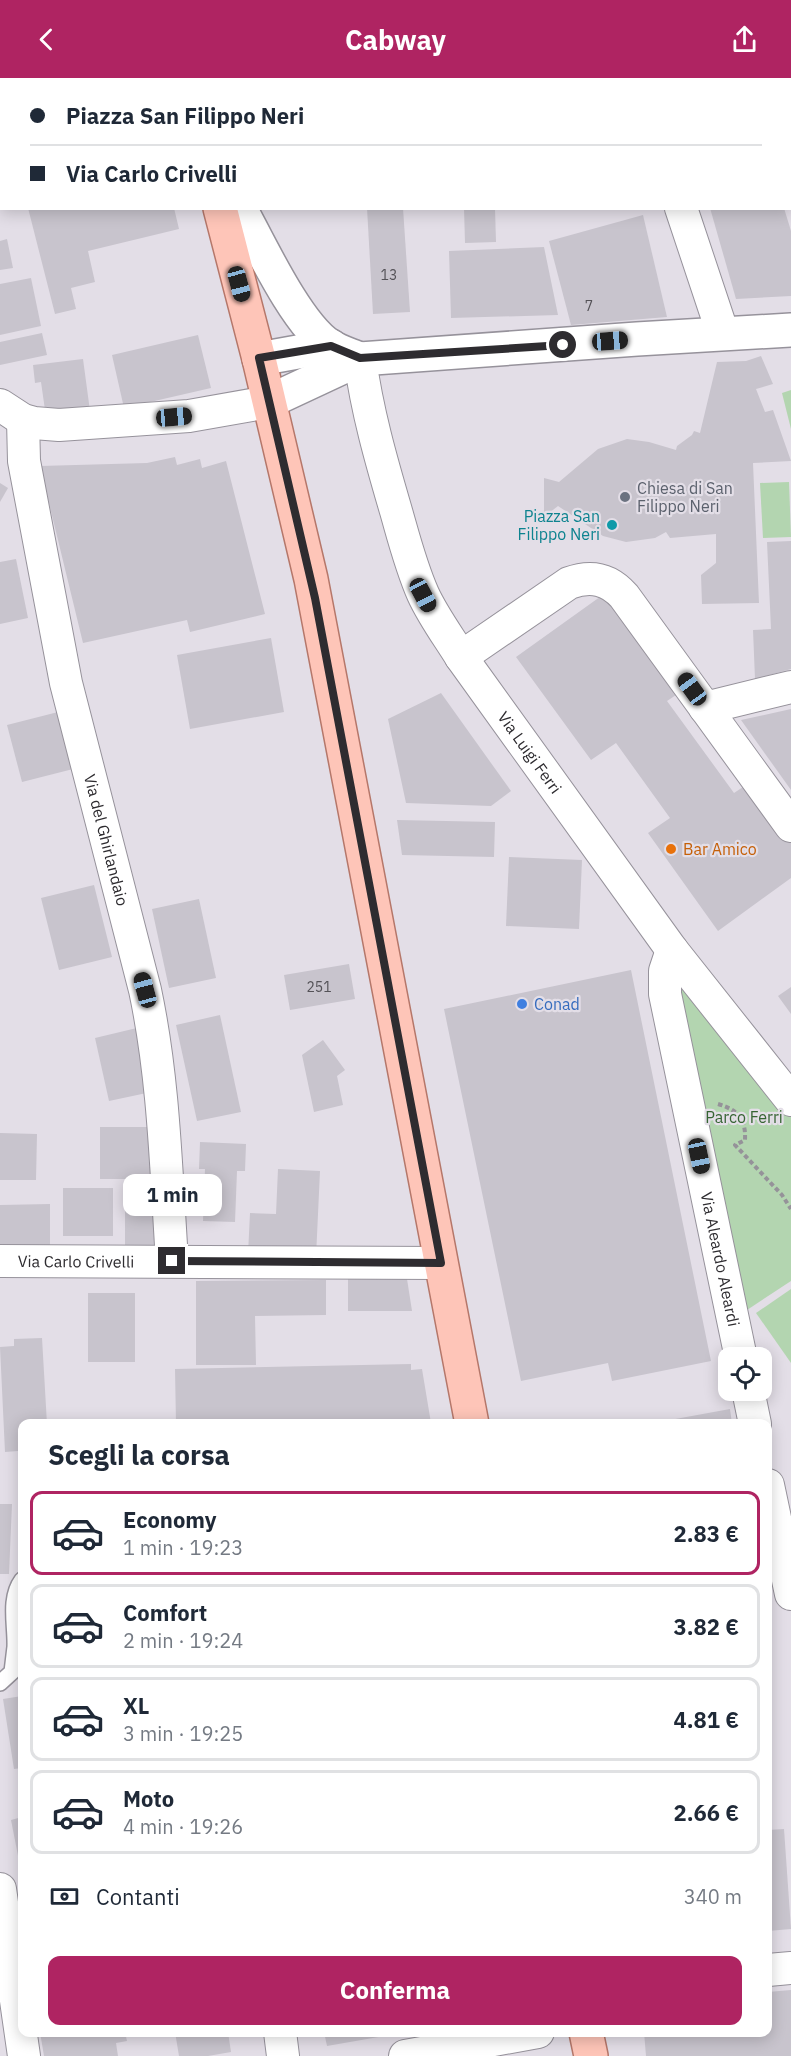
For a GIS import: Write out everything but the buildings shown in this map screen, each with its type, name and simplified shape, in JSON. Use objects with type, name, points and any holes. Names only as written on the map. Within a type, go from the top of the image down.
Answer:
[{"type":"main road","points":[[221,210],[259,358],[315,598],[471,1419]]},
{"type":"main road","points":[[587,2037],[591,2056]]},
{"type":"street","points":[[241,210],[308,325],[331,346],[360,358]]},
{"type":"street","points":[[682,210],[723,334]]},
{"type":"street","points":[[11,413],[34,423],[59,425],[160,419],[268,402],[360,358],[791,330]]},
{"type":"street","points":[[259,358],[331,346]]},
{"type":"street","name":"Via Luigi Ferri","points":[[360,358],[366,399],[376,440],[413,568],[430,608],[461,657],[672,950],[791,1100]]},
{"type":"street","name":"Via del Ghirlandaio","points":[[11,413],[24,461],[66,683],[145,990],[154,1034],[160,1080],[172,1261]]},
{"type":"street","points":[[461,657],[569,583],[589,578],[609,583],[624,596],[791,826]]},
{"type":"street","points":[[705,708],[791,687]]},
{"type":"street","name":"Via Aleardo Aleardi","points":[[672,950],[665,971],[664,989],[739,1347]]},
{"type":"street","name":"Via Carlo Crivelli","points":[[0,1261],[441,1263]]},
{"type":"street","points":[[750,1401],[754,1419]]},
{"type":"street","points":[[772,1504],[791,1594]]},
{"type":"street","points":[[0,1889],[18,2014]]},
{"type":"street","points":[[772,1970],[791,1968]]},
{"type":"street","points":[[21,2037],[24,2056]]},
{"type":"street","points":[[281,2037],[283,2056]]},
{"type":"street","points":[[405,2056],[510,2037]]},
{"type":"lane","points":[[0,1683],[12,1672],[15,1646],[13,1611],[18,1589]]},
{"type":"path","points":[[689,1111],[695,1112],[720,1104],[740,1115],[746,1128],[745,1140],[735,1145],[782,1195],[791,1209]]},
{"type":"green space","points":[[791,390],[791,429],[782,393]]},
{"type":"green space","points":[[789,482],[791,537],[763,538],[760,483]]},
{"type":"green space","name":"Parco Ferri","points":[[672,950],[791,1100],[791,1281],[747,1310],[695,1112]]},
{"type":"green space","points":[[791,1289],[791,1363],[756,1313]]},
{"type":"place","name":"Chiesa di San Filippo Neri","points":[[625,497]]},
{"type":"place","name":"Piazza San Filippo Neri","points":[[612,525]]},
{"type":"place","name":"Bar Amico","points":[[671,849]]},
{"type":"place","name":"Conad","points":[[522,1004]]},
{"type":"route","points":[[172,1261],[441,1263],[315,598],[259,358],[331,346],[360,358],[563,345]]}]
